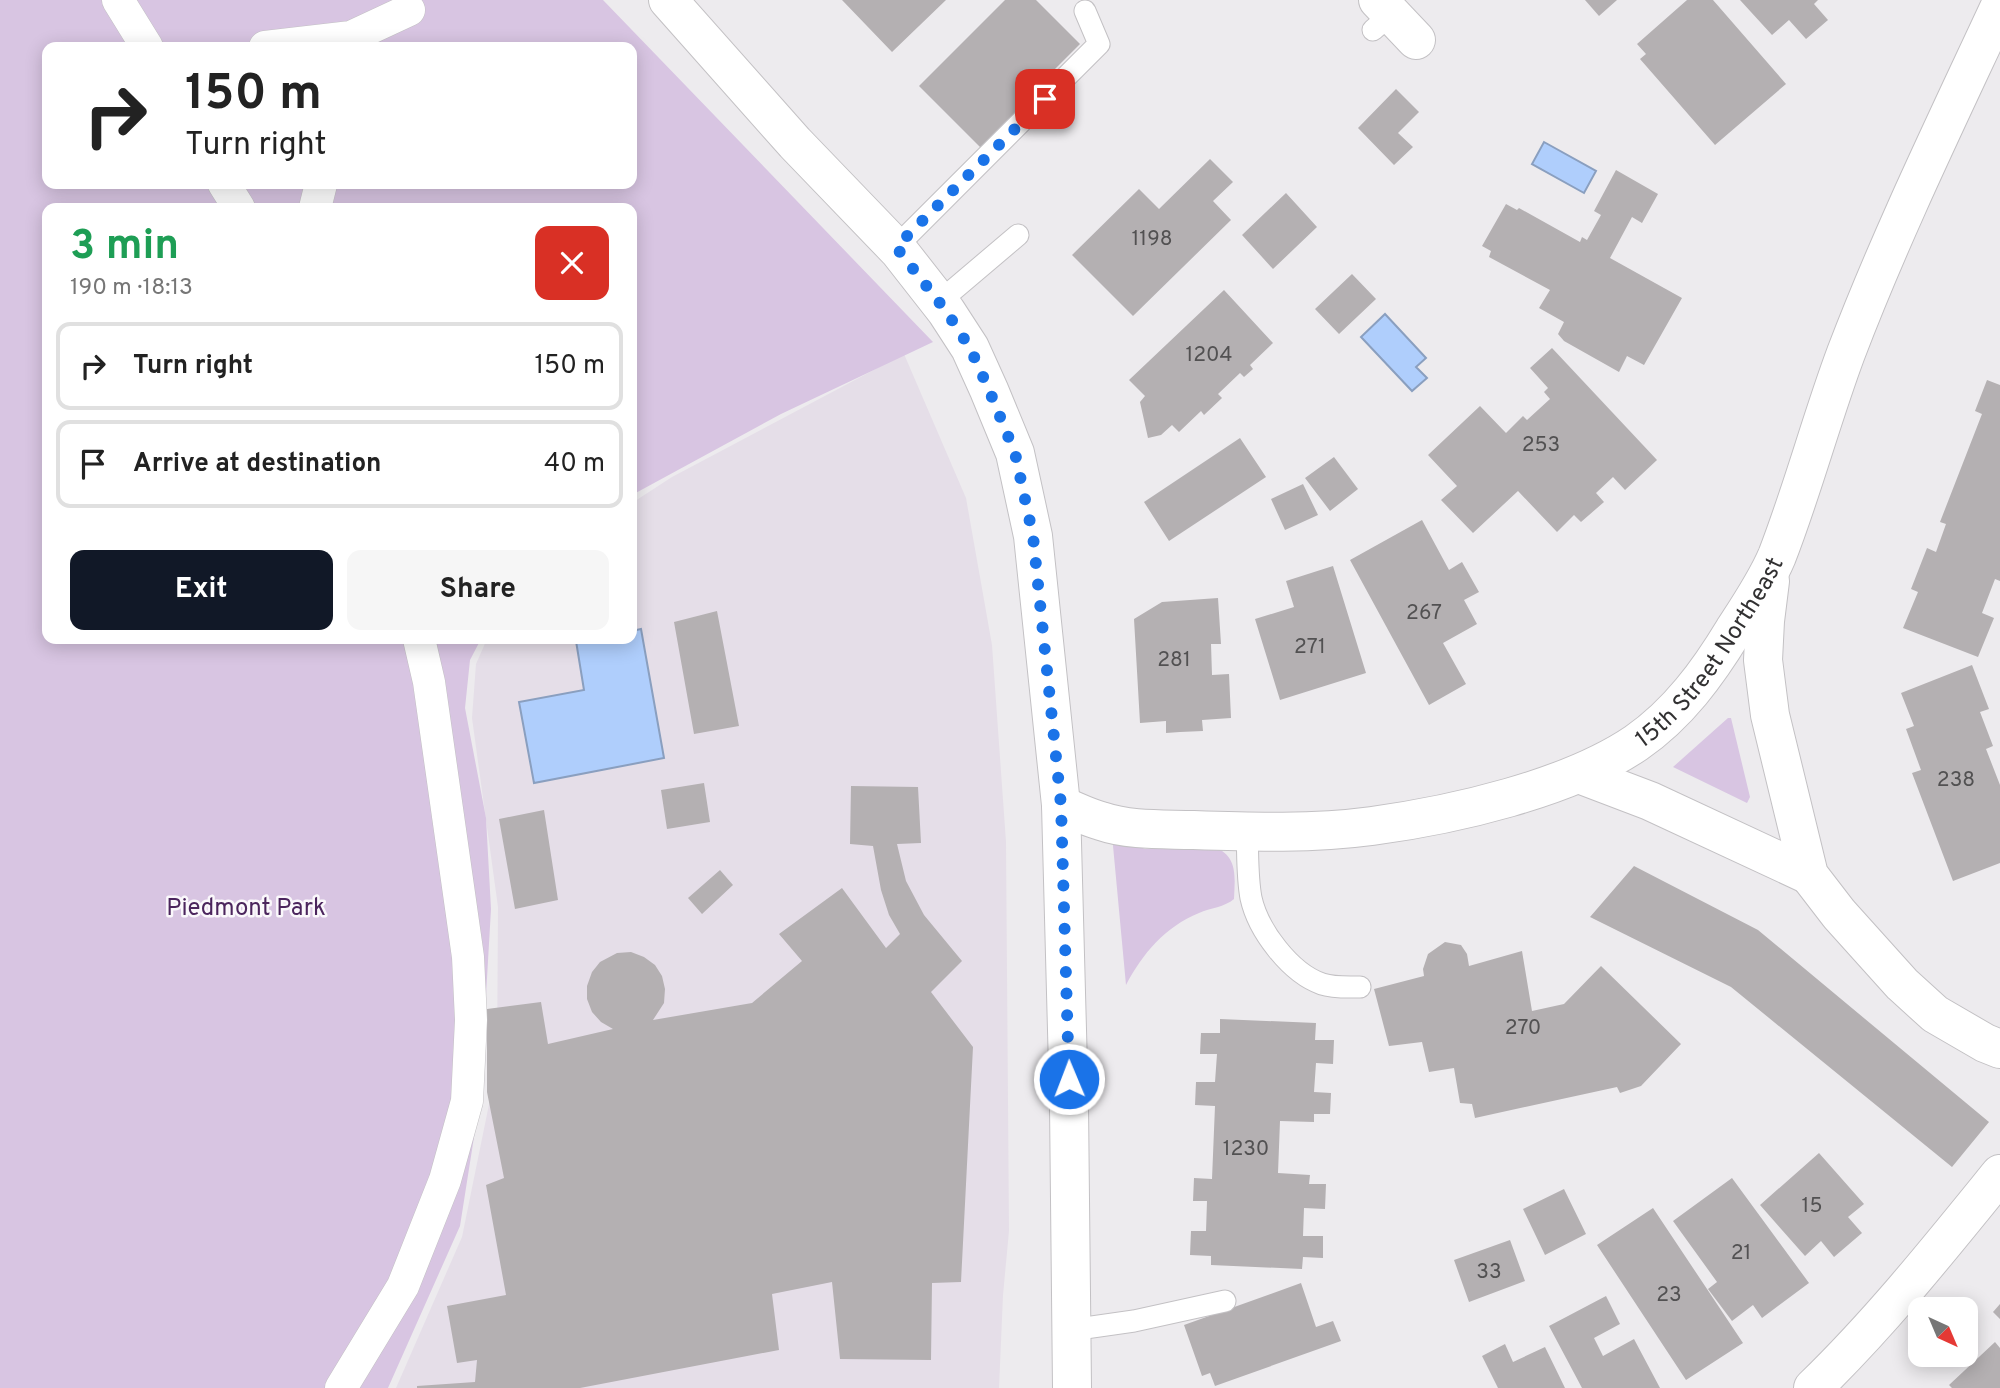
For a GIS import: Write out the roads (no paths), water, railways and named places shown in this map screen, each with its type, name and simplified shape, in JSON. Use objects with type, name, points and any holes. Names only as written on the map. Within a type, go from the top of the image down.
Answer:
[{"type":"street","points":[[118,0],[144,42]]},
{"type":"street","points":[[668,0],[795,143],[896,247],[939,302],[970,348],[1015,453],[1033,536],[1061,805],[1067,967],[1072,1388]]},
{"type":"street","points":[[308,42],[351,37],[413,5]]},
{"type":"street","points":[[388,42],[413,5]]},
{"type":"street","name":"15th Street Northeast","points":[[1061,805],[1101,822],[1124,827],[1290,833],[1348,830],[1407,822],[1497,801],[1579,774],[1637,742],[1680,705],[1708,671],[1775,559],[1863,310],[2000,6]]},
{"type":"street","points":[[1775,559],[1765,621],[1763,660],[1770,715],[1793,820],[1809,875],[1839,914],[1902,984],[1935,1014],[2000,1049]]},
{"type":"street","points":[[341,1388],[403,1286],[445,1181],[467,1101],[471,1020],[468,957],[435,720],[420,644]]},
{"type":"street","points":[[1579,774],[1650,801],[1809,875]]},
{"type":"street","points":[[1813,1388],[1846,1357],[1916,1277],[2000,1174]]},
{"type":"lane","points":[[896,247],[1099,44],[1085,11]]},
{"type":"lane","points":[[939,302],[1018,235]]},
{"type":"lane","points":[[1247,832],[1250,895],[1255,912],[1272,943],[1305,974],[1321,984],[1360,987]]},
{"type":"lane","points":[[1071,1330],[1134,1321],[1225,1301]]},
{"type":"water","points":[[1544,142],[1596,171],[1584,193],[1532,164]]},
{"type":"water","points":[[1385,314],[1426,358],[1416,367],[1427,378],[1412,391],[1361,337]]},
{"type":"water","points":[[641,629],[664,758],[534,783],[519,702],[584,690],[576,644],[637,644],[637,630]]},
{"type":"park label","name":"Piedmont Park","points":[[246,907]]}]
